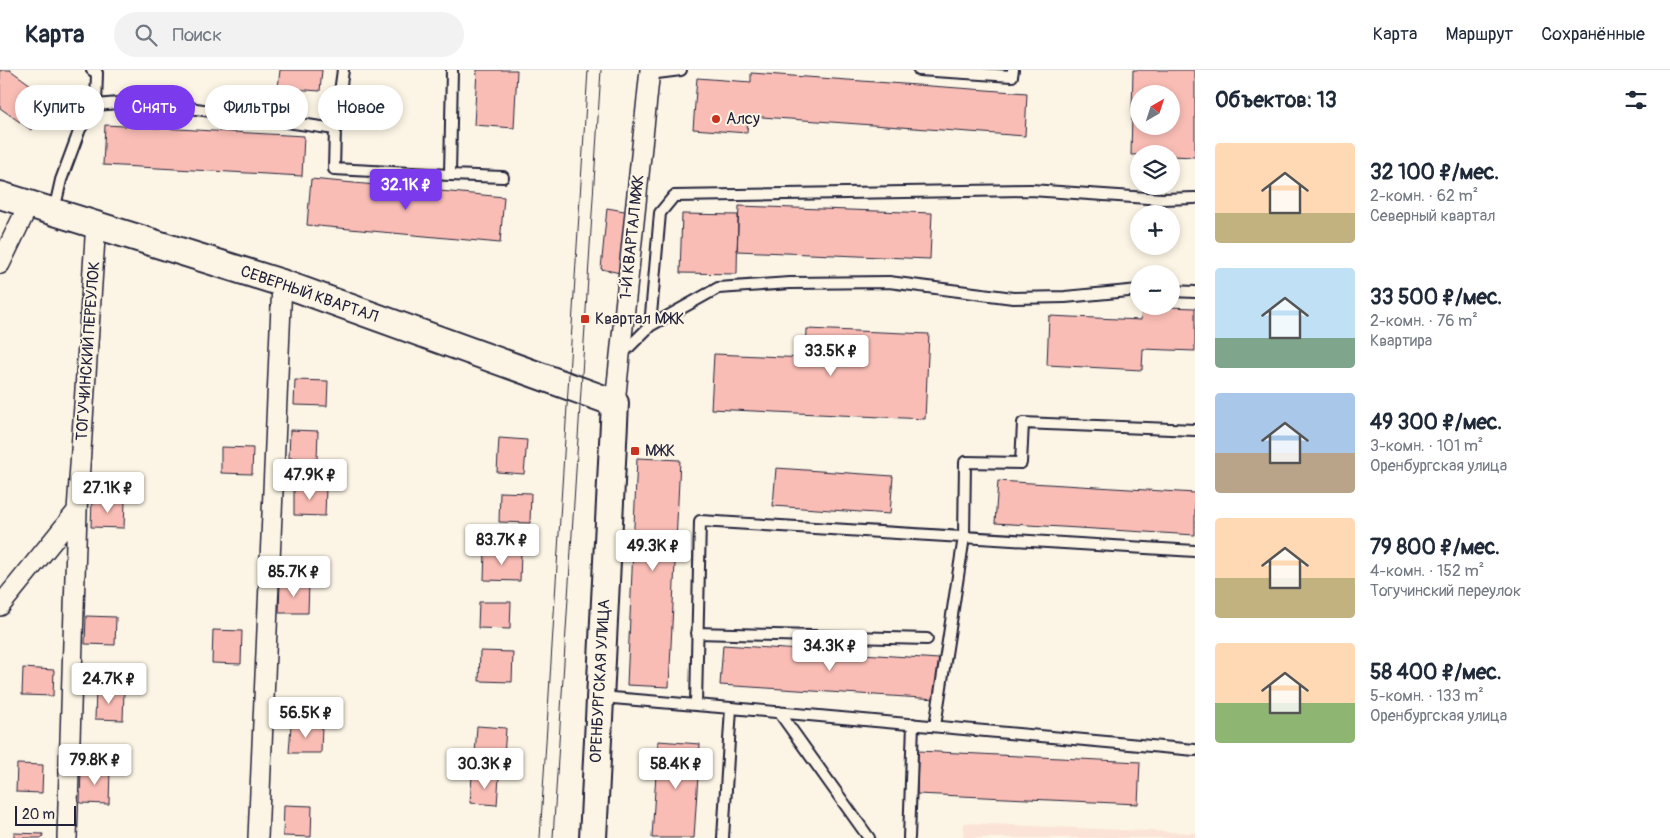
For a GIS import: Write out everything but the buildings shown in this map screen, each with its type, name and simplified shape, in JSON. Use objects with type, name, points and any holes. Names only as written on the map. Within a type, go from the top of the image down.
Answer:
[{"type":"main road","name":"СЕВЕРНЫЙ КВАРТАЛ","points":[[0,195],[96,223],[282,283],[615,403]]},
{"type":"main road","name":"ОРЕНБУРГСКАЯ УЛИЦА","points":[[593,838],[615,403]]},
{"type":"street","name":"1-Й КВАРТАЛ МЖК","points":[[615,403],[650,72]]},
{"type":"street","points":[[0,264],[28,204]]},
{"type":"street","name":"ТОГУЧИНСКИЙ ПЕРЕУЛОК","points":[[67,838],[77,511],[96,223]]},
{"type":"street","points":[[258,838],[282,283]]},
{"type":"street","points":[[0,606],[77,511]]},
{"type":"lane","points":[[92,70],[97,73],[97,85]]},
{"type":"lane","points":[[341,85],[343,70]]},
{"type":"lane","points":[[450,174],[452,70]]},
{"type":"lane","points":[[650,72],[681,70]]},
{"type":"lane","points":[[918,70],[1012,76],[1013,70]]},
{"type":"lane","points":[[104,104],[141,101],[318,127]]},
{"type":"lane","points":[[54,212],[61,180],[80,130]]},
{"type":"lane","points":[[335,130],[334,169],[503,177]]},
{"type":"lane","points":[[650,326],[660,212],[674,196],[1031,190],[1162,199],[1195,198]]},
{"type":"lane","points":[[620,356],[650,326],[718,288],[790,282],[889,282],[1013,298],[1065,298],[1130,291]]},
{"type":"lane","points":[[1180,291],[1195,292]]},
{"type":"lane","points":[[935,726],[964,537],[965,462],[1021,463],[1022,423],[1195,430]]},
{"type":"lane","points":[[696,704],[700,521],[1195,551]]},
{"type":"lane","points":[[698,633],[928,639]]},
{"type":"lane","points":[[599,697],[696,704],[1195,750]]},
{"type":"lane","points":[[723,838],[731,708]]},
{"type":"lane","points":[[779,712],[869,838]]},
{"type":"lane","points":[[909,838],[913,724]]},
{"type":"shaded area","points":[[964,823],[1195,833],[1195,838],[963,838]]},
{"type":"tram line","points":[[540,838],[588,70]]},
{"type":"tram line","points":[[553,838],[601,70]]},
{"type":"place","name":"Алсу","points":[[716,119]]},
{"type":"place","name":"Квартал МЖК","points":[[585,319]]},
{"type":"place","name":"МЖК","points":[[635,451]]}]
